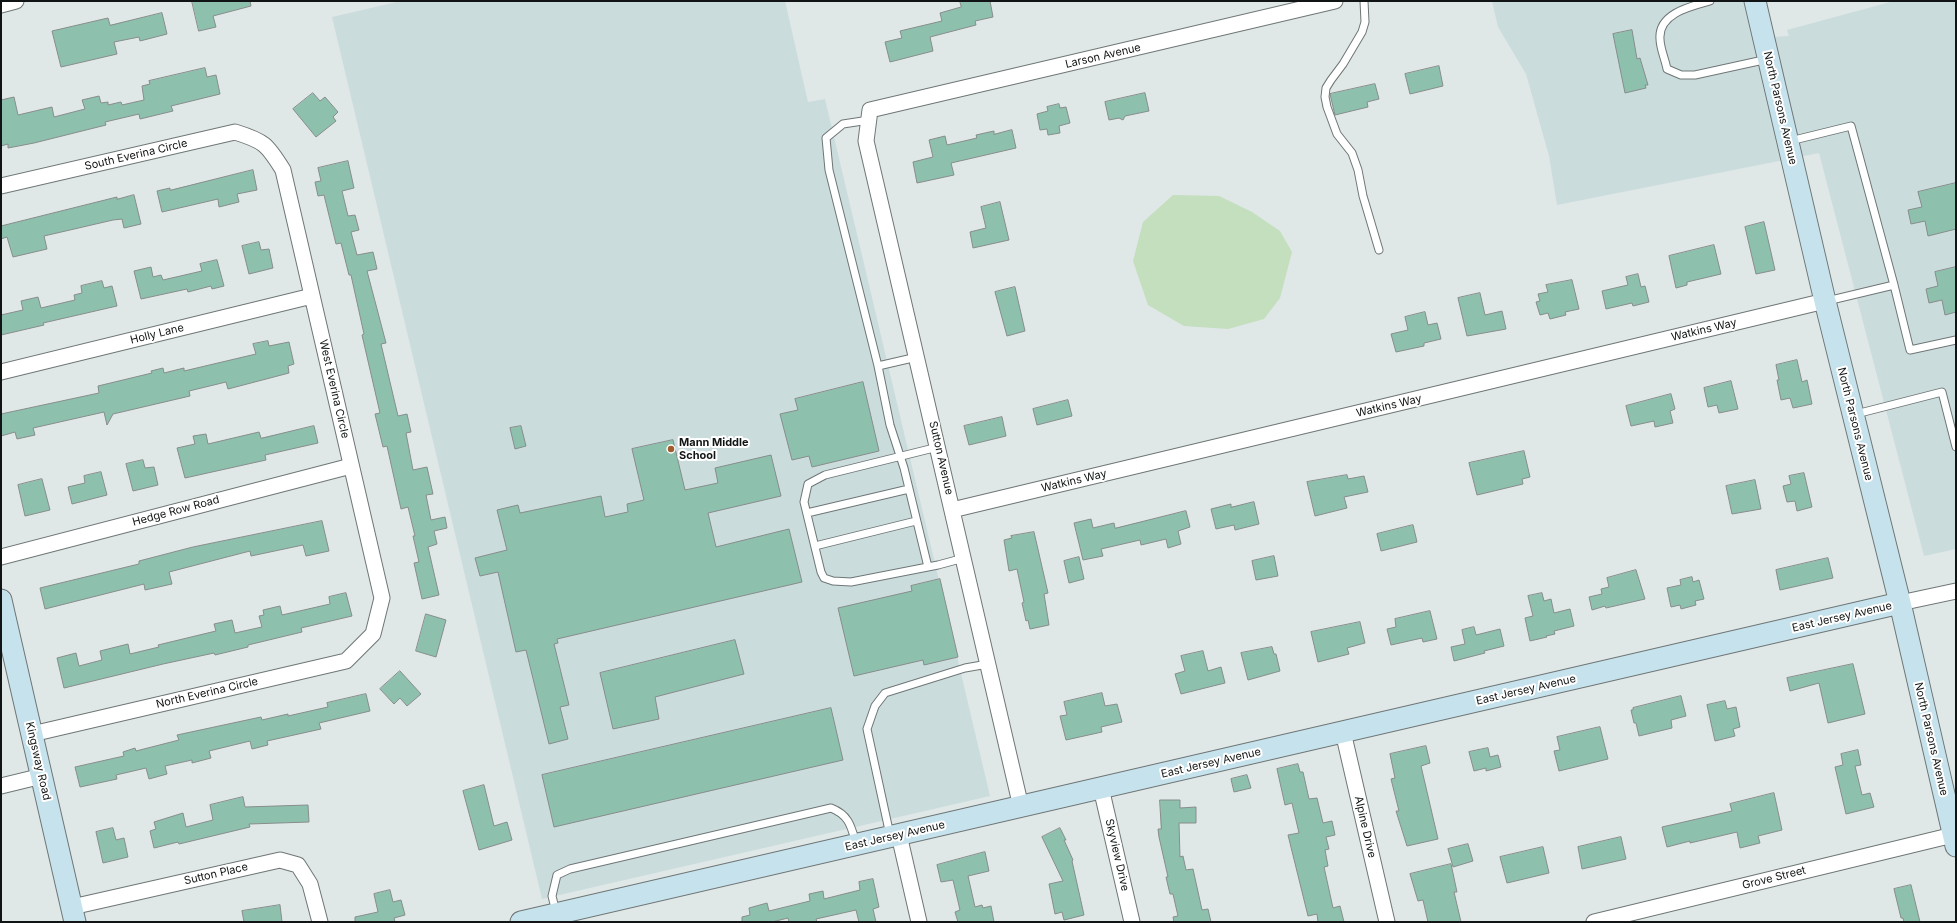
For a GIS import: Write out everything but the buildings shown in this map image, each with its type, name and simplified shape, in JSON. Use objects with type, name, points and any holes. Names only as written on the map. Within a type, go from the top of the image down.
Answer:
[{"type":"street","points":[[1,4],[16,1]]},
{"type":"street","name":"Larson Avenue","points":[[870,115],[1335,1]]},
{"type":"street","name":"North Parsons Avenue","points":[[1755,1],[1825,301],[1900,604],[1955,841]]},
{"type":"street","name":"Sutton Avenue","points":[[870,115],[866,140],[1021,807]]},
{"type":"street","name":"South Everina Circle","points":[[1,186],[234,132],[256,138],[269,147]]},
{"type":"street","name":"West Everina Circle","points":[[269,147],[283,170],[382,598],[372,634]]},
{"type":"street","name":"Holly Lane","points":[[1,372],[312,296]]},
{"type":"street","name":"Watkins Way","points":[[952,510],[1825,301]]},
{"type":"street","name":"Hedge Row Road","points":[[1,557],[351,466]]},
{"type":"street","points":[[1900,604],[1956,591]]},
{"type":"street","name":"Kingsway Road","points":[[1,600],[74,915]]},
{"type":"street","name":"East Jersey Avenue","points":[[521,922],[1900,604]]},
{"type":"street","name":"North Everina Circle","points":[[32,734],[346,661],[372,634]]},
{"type":"street","name":"Alpine Drive","points":[[1343,732],[1387,922]]},
{"type":"street","points":[[1,786],[42,776]]},
{"type":"street","name":"Skyview Drive","points":[[1101,788],[1132,922]]},
{"type":"street","points":[[895,836],[919,922]]},
{"type":"street","name":"Grove Street","points":[[1594,922],[1955,841]]},
{"type":"street","name":"Sutton Place","points":[[74,915],[280,860],[298,865],[302,871],[310,884],[320,922]]},
{"type":"lane","points":[[1364,1],[1365,22],[1362,32],[1350,54],[1326,88],[1325,97],[1337,134],[1352,153],[1358,170],[1363,196],[1379,250]]},
{"type":"lane","points":[[1710,1],[1675,13],[1662,25],[1660,38],[1667,69],[1681,76],[1696,75],[1769,59]]},
{"type":"lane","points":[[870,115],[844,124],[826,138],[829,170],[878,366],[890,425],[904,468],[928,567]]},
{"type":"lane","points":[[1788,142],[1851,126],[1910,350],[1956,340]]},
{"type":"lane","points":[[1825,301],[1894,285]]},
{"type":"lane","points":[[878,366],[917,357]]},
{"type":"lane","points":[[1853,415],[1942,392],[1956,447]]},
{"type":"lane","points":[[938,447],[824,475],[808,484],[804,502],[806,513],[820,572],[824,578],[833,581],[851,582],[928,567],[964,558]]},
{"type":"lane","points":[[806,513],[909,489]]},
{"type":"lane","points":[[815,546],[916,521]]},
{"type":"lane","points":[[895,836],[867,729],[875,706],[885,693],[965,668],[988,664]]},
{"type":"lane","points":[[556,914],[552,896],[557,875],[570,868],[830,808],[839,812],[851,823],[856,845]]},
{"type":"shaded area","name":"Mann Middle School","points":[[401,1],[785,1],[808,102],[825,99],[990,796],[542,899],[332,17]]},
{"type":"shaded area","points":[[1492,1],[1747,1],[1784,160],[1557,205],[1549,156],[1526,74],[1498,27]]},
{"type":"shaded area","points":[[1894,1],[1956,1],[1956,549],[1924,556],[1819,153],[1799,157],[1773,37],[1789,36],[1787,30]]},
{"type":"green space","points":[[1173,195],[1219,196],[1252,212],[1280,231],[1292,252],[1280,298],[1264,319],[1228,329],[1184,326],[1148,305],[1133,261],[1143,222]]},
{"type":"place","name":"Mann Middle School","points":[[671,449]]}]
